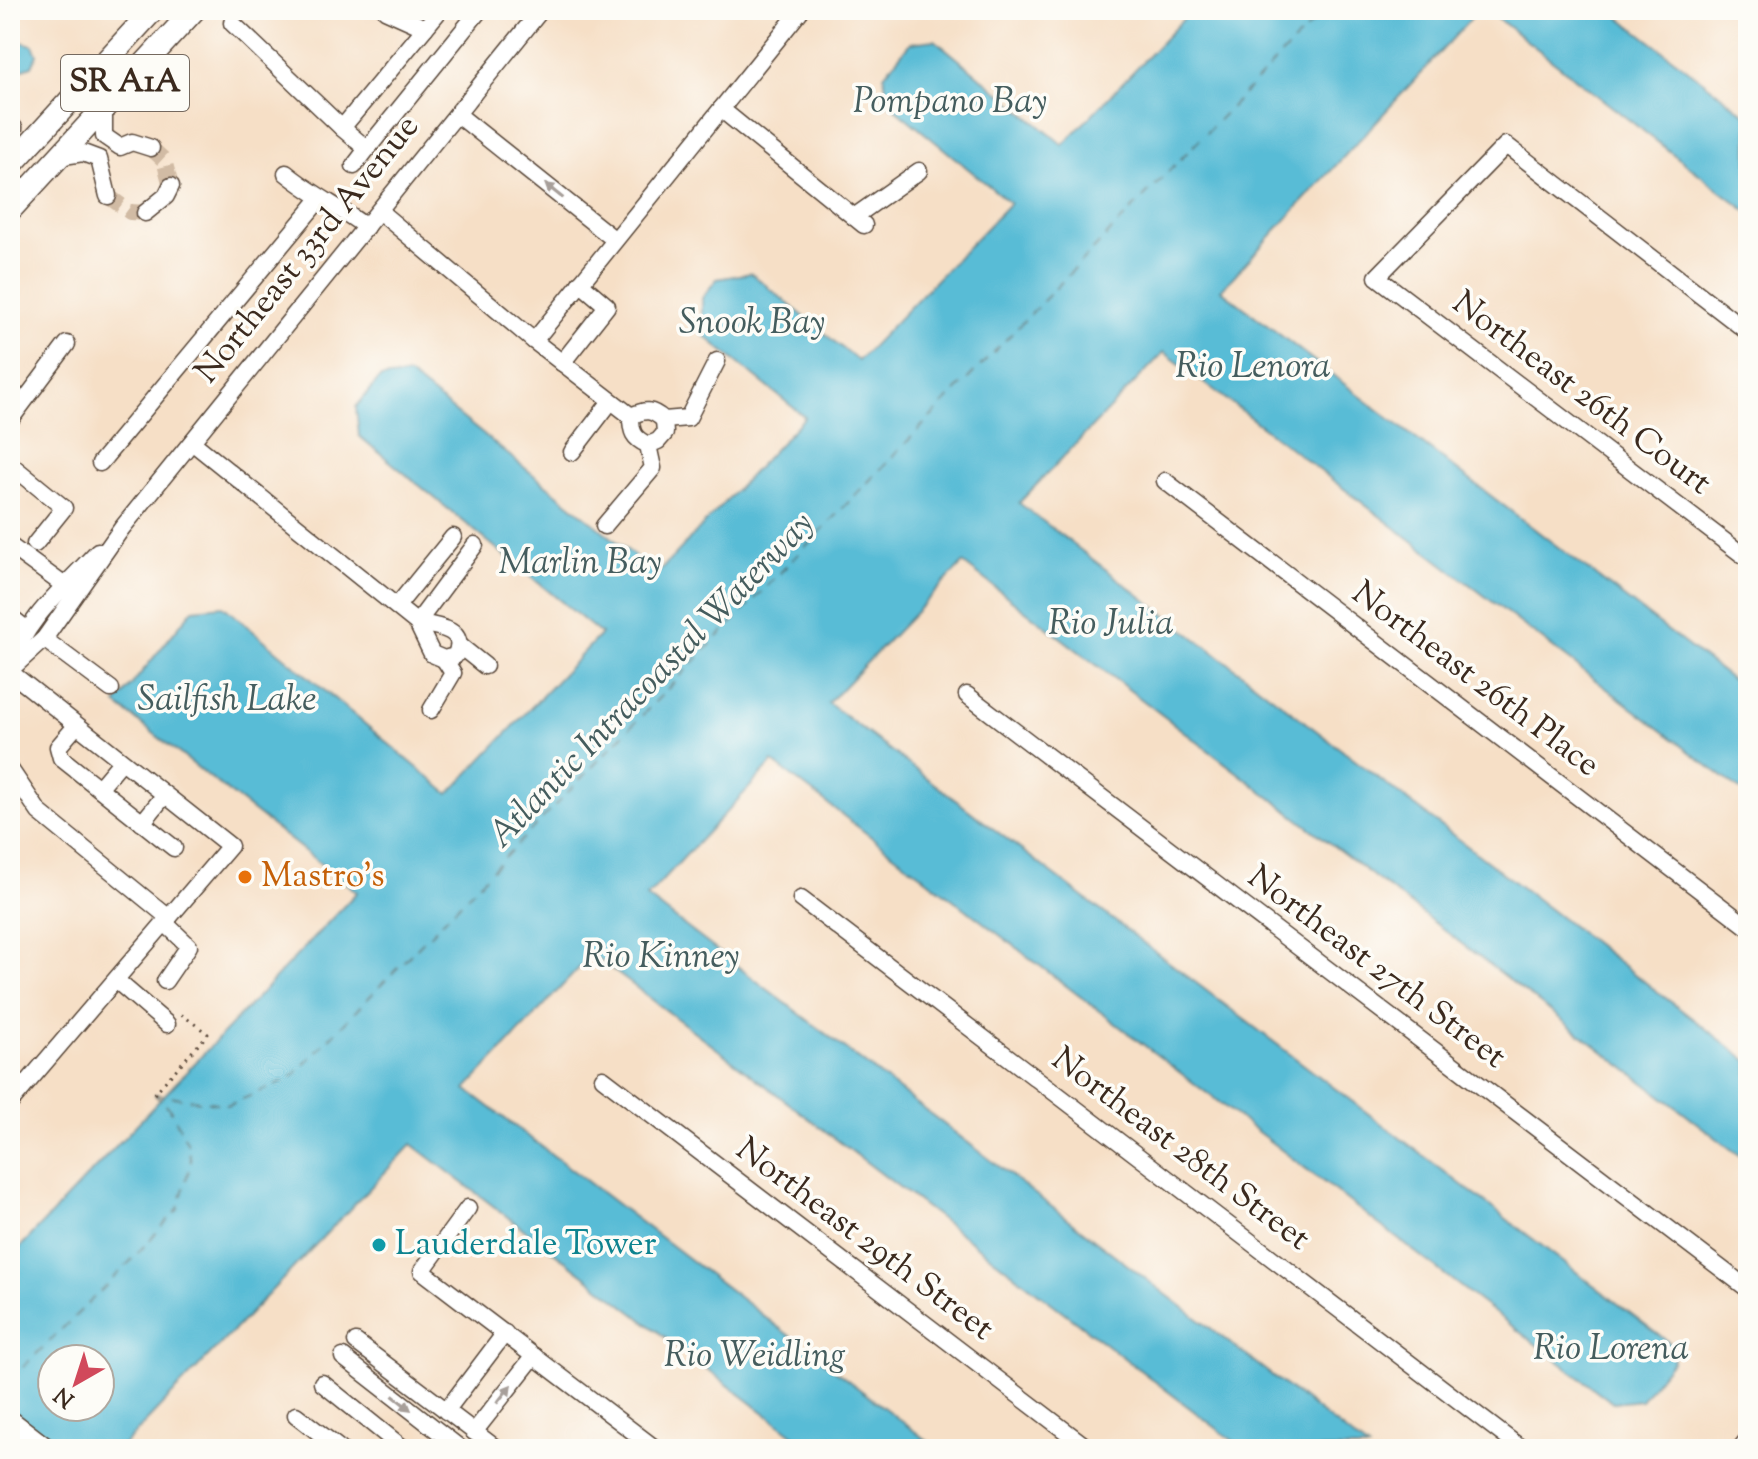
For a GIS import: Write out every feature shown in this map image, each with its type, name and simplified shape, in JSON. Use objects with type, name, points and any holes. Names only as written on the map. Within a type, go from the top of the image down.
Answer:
[{"type":"main road","name":"SR A1A","points":[[10,166],[153,10]]},
{"type":"main road","name":"SR A1A","points":[[10,210],[194,10]]},
{"type":"main road","points":[[35,138],[57,157]]},
{"type":"main road","points":[[10,1422],[45,1449]]},
{"type":"street","points":[[385,10],[425,28]]},
{"type":"street","points":[[342,128],[440,10]]},
{"type":"street","points":[[354,166],[478,12],[471,10]]},
{"type":"street","name":"Northeast 33rd Avenue","points":[[10,669],[44,639],[71,591],[541,10]]},
{"type":"street","points":[[534,341],[801,10]]},
{"type":"street","points":[[232,23],[367,149]]},
{"type":"street","points":[[104,106],[104,136],[120,147]]},
{"type":"street","points":[[721,109],[859,221],[919,171]]},
{"type":"street","points":[[457,114],[615,240]]},
{"type":"street","points":[[10,123],[14,128],[10,135]]},
{"type":"street","points":[[108,196],[103,184],[105,169],[120,147],[132,142],[151,148]]},
{"type":"street","name":"Northeast 26th Court","points":[[1748,332],[1506,145],[1377,277],[1748,559]]},
{"type":"street","points":[[57,157],[83,153],[99,159],[105,169]]},
{"type":"street","points":[[286,173],[319,200],[335,203],[366,227]]},
{"type":"street","points":[[145,213],[166,196],[171,186]]},
{"type":"street","points":[[100,463],[319,200]]},
{"type":"street","points":[[379,211],[534,341],[631,416]]},
{"type":"street","points":[[562,363],[607,306],[580,283]]},
{"type":"street","points":[[10,420],[67,344]]},
{"type":"street","points":[[664,420],[688,418],[717,361]]},
{"type":"street","points":[[572,452],[611,401]]},
{"type":"street","points":[[631,416],[644,410],[655,412],[664,420],[665,433],[648,445]]},
{"type":"street","points":[[631,416],[631,431],[637,440],[648,445]]},
{"type":"street","points":[[192,442],[417,623],[432,654],[444,659],[453,673],[431,710]]},
{"type":"street","points":[[604,526],[653,468],[648,445]]},
{"type":"street","points":[[10,464],[64,508],[35,544]]},
{"type":"street","name":"Northeast 26th Place","points":[[1165,481],[1748,927]]},
{"type":"street","points":[[397,606],[453,537]]},
{"type":"street","points":[[417,623],[475,545]]},
{"type":"street","points":[[10,546],[71,591]]},
{"type":"street","name":"Northeast 33rd Avenue","points":[[10,669],[26,629],[71,591]]},
{"type":"street","points":[[12,618],[26,629]]},
{"type":"street","points":[[417,623],[450,629],[458,637],[460,646],[485,666]]},
{"type":"street","points":[[44,639],[111,689]]},
{"type":"street","points":[[444,659],[455,656],[460,646]]},
{"type":"street","points":[[10,669],[76,726],[230,846],[10,1103]]},
{"type":"street","name":"Northeast 27th Street","points":[[967,695],[1748,1289]]},
{"type":"street","points":[[76,726],[57,753],[174,848]]},
{"type":"street","points":[[99,788],[121,762]]},
{"type":"street","points":[[10,769],[39,812],[168,921],[189,946],[165,981]]},
{"type":"street","points":[[142,823],[164,796]]},
{"type":"street","name":"Northeast 28th Street","points":[[801,899],[1522,1449]]},
{"type":"street","points":[[117,981],[167,1024]]},
{"type":"street","name":"Northeast 29th Street","points":[[603,1078],[1089,1449]]},
{"type":"street","points":[[468,1208],[422,1271],[656,1449]]},
{"type":"street","points":[[446,1411],[505,1333]]},
{"type":"street","points":[[356,1342],[497,1449]]},
{"type":"street","points":[[474,1432],[534,1356]]},
{"type":"street","points":[[343,1357],[461,1449]]},
{"type":"street","points":[[322,1383],[404,1449]]},
{"type":"street","points":[[296,1415],[340,1449]]},
{"type":"street","points":[[1740,1449],[1748,1439]]},
{"type":"path","points":[[154,1094],[208,1034],[178,1009],[167,1024]]},
{"type":"water","points":[[1192,10],[1479,10],[1221,290],[1748,692],[1748,796],[1164,352],[1019,503],[1748,1061],[1748,1162],[963,563],[828,703],[1671,1344],[1673,1360],[1641,1400],[1613,1403],[773,762],[647,897],[1368,1449],[1244,1449],[592,954],[466,1089],[938,1449],[812,1449],[412,1144],[120,1449],[10,1449],[10,1258],[357,892],[116,704],[193,609],[223,606],[449,794],[601,634],[359,436],[356,407],[380,378],[409,375],[657,574],[805,417],[702,334],[702,298],[717,279],[751,273],[858,361],[1010,203],[888,103],[884,75],[910,43],[935,40],[1063,145]]},
{"type":"water","points":[[1487,10],[1610,10],[1748,116],[1748,212]]},
{"type":"water","points":[[10,39],[33,45],[37,55],[32,66],[21,70],[10,63]]},
{"type":"ferry route","points":[[154,1094],[229,1105],[291,1078],[1325,10]]},
{"type":"ferry route","points":[[10,1380],[124,1268],[178,1209],[191,1162],[187,1142],[170,1109],[155,1095]]},
{"type":"tunnel","points":[[151,148],[164,160],[171,186]]},
{"type":"tunnel","points":[[108,196],[130,212],[145,213]]},
{"type":"place","name":"Mastro's","points":[[245,877]]},
{"type":"place","name":"Lauderdale Tower","points":[[379,1245]]},
{"type":"water label","name":"Pompano Bay","points":[[950,103]]},
{"type":"water label","name":"Snook Bay","points":[[752,324]]},
{"type":"water label","name":"Rio Lenora","points":[[1253,368]]},
{"type":"water label","name":"Marlin Bay","points":[[580,564]]},
{"type":"water label","name":"Rio Julia","points":[[1111,625]]},
{"type":"water label","name":"Atlantic Intracoastal Waterway","points":[[652,681]]},
{"type":"water label","name":"Sailfish Lake","points":[[227,701]]},
{"type":"water label","name":"Rio Kinney","points":[[661,958]]},
{"type":"water label","name":"Rio Lorena","points":[[1611,1350]]},
{"type":"water label","name":"Rio Weidling","points":[[755,1357]]}]
